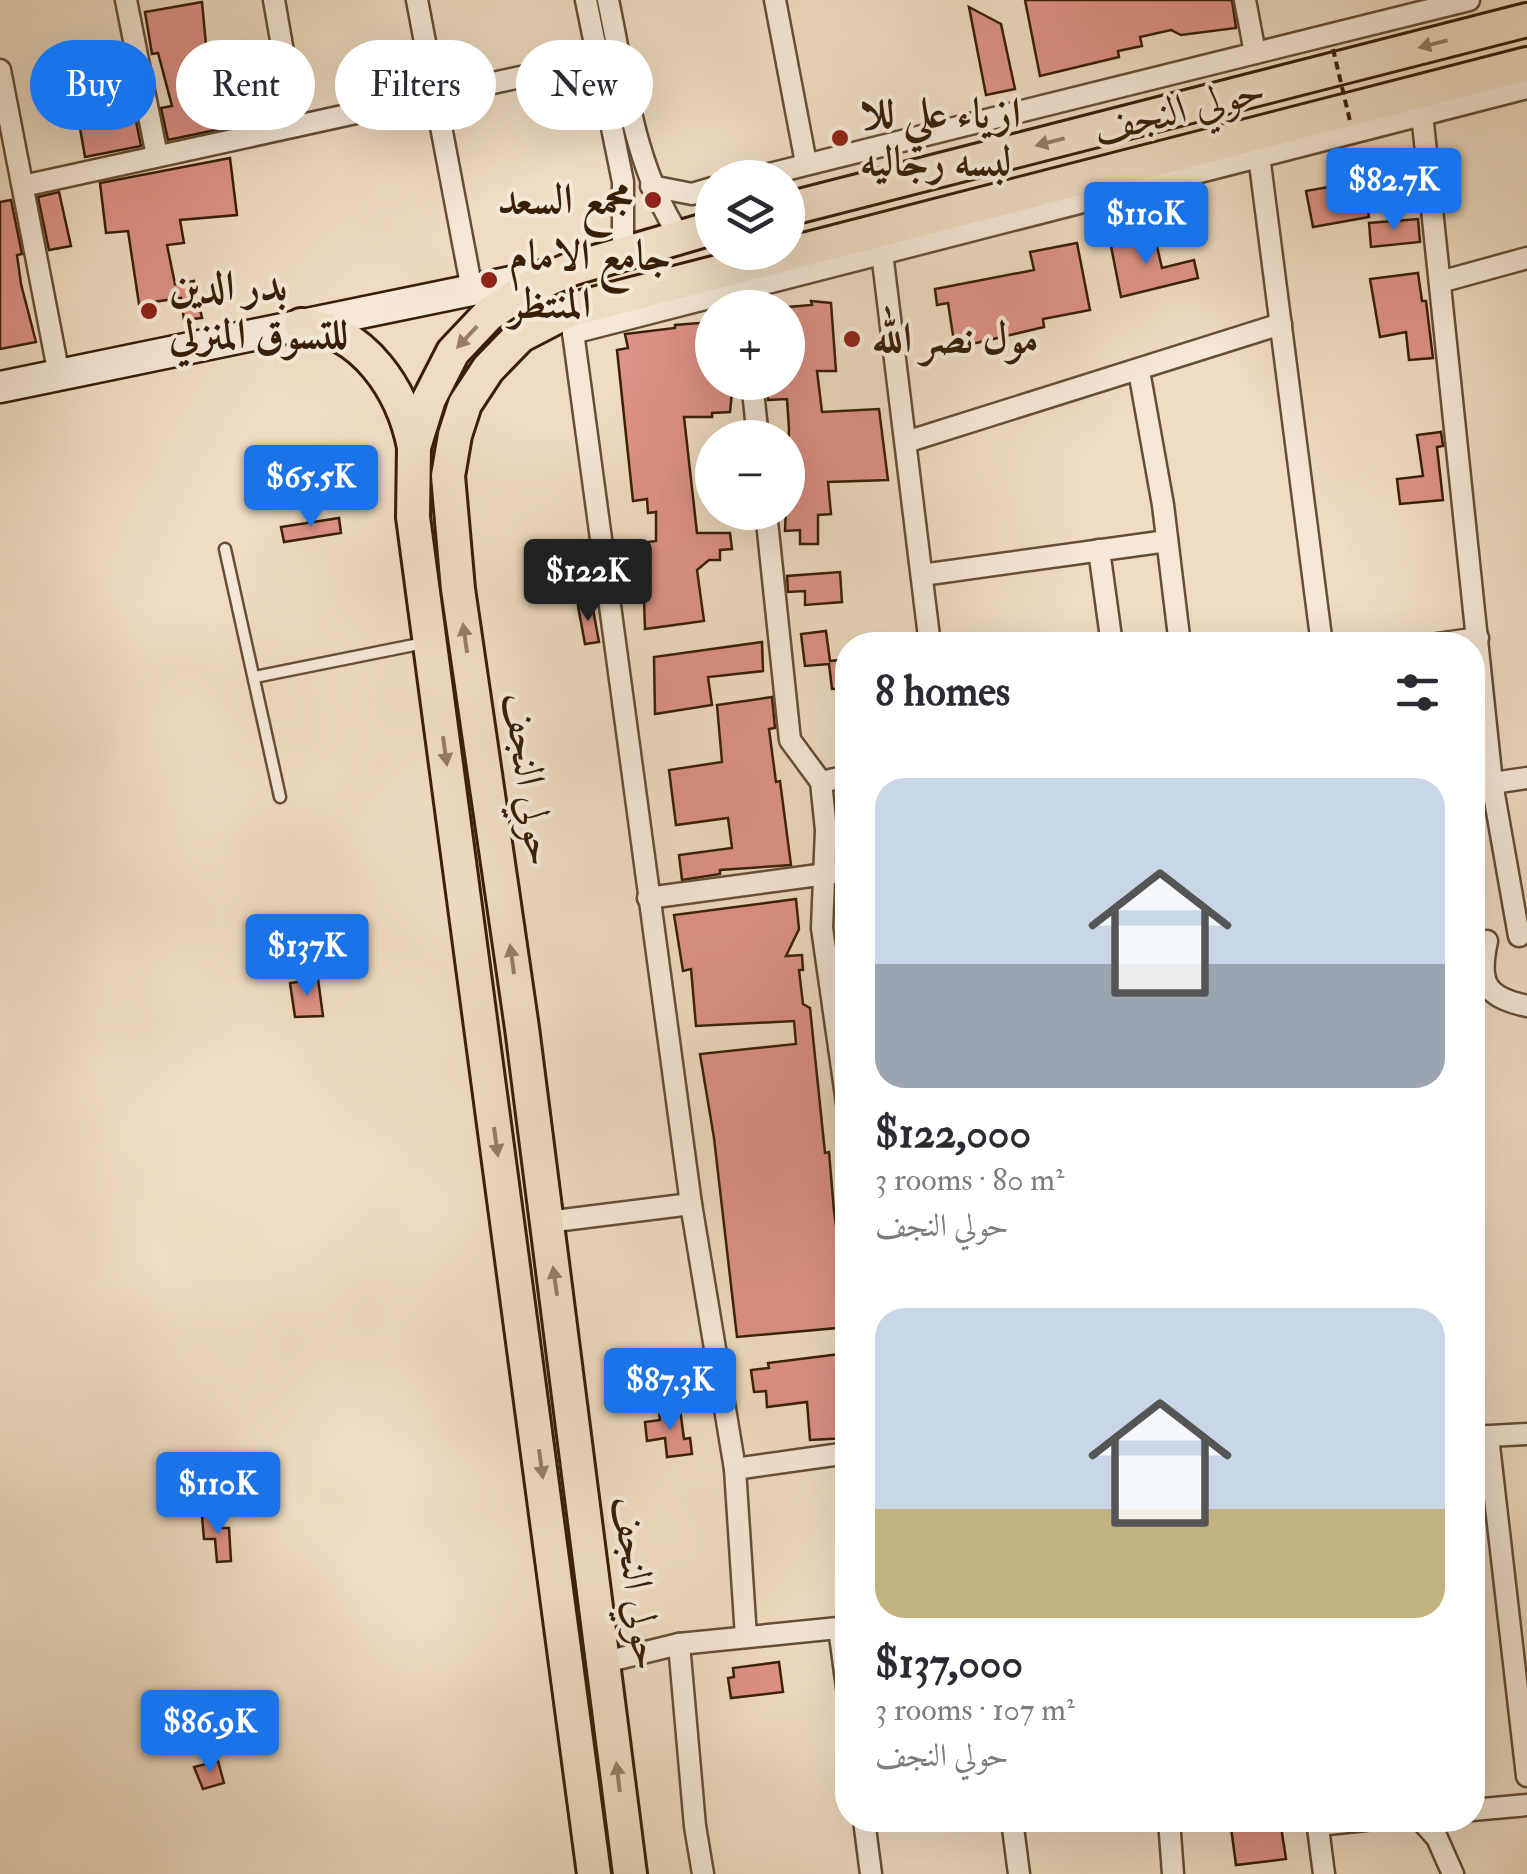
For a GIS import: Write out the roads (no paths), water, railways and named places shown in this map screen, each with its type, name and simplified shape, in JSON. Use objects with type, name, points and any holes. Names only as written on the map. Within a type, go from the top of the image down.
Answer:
[{"type":"main road","name":"حولي النجف","points":[[805,205],[1527,20]]},
{"type":"main road","name":"حولي النجف","points":[[630,1874],[522,1028],[458,589],[448,476],[465,404],[488,369],[520,336],[1421,102],[1527,64]]},
{"type":"main road","name":"حولي النجف","points":[[594,1874],[413,517],[414,447],[429,399],[453,352],[488,314],[528,288],[571,269],[695,232]]},
{"type":"main road","points":[[301,325],[320,326],[370,359],[399,400],[414,447]]},
{"type":"main road","points":[[482,1034],[494,1042],[508,1042],[522,1028]]},
{"type":"main road","points":[[488,1090],[508,1077],[529,1085]]},
{"type":"street","points":[[126,0],[157,156]]},
{"type":"street","points":[[274,0],[281,40]]},
{"type":"street","points":[[417,0],[424,40]]},
{"type":"street","points":[[586,0],[594,40]]},
{"type":"street","points":[[608,0],[640,149],[652,186],[680,236]]},
{"type":"street","points":[[774,0],[806,164],[1256,53],[1390,10],[1470,0]]},
{"type":"street","points":[[1246,0],[1256,53]]},
{"type":"street","points":[[0,70],[60,375]]},
{"type":"street","points":[[768,290],[1149,173],[1259,156],[1421,102],[1527,88]]},
{"type":"street","points":[[1421,102],[1477,632]]},
{"type":"street","points":[[22,186],[277,130]]},
{"type":"street","points":[[441,130],[472,290]]},
{"type":"street","points":[[612,130],[623,182],[623,254]]},
{"type":"street","points":[[1259,156],[1320,632]]},
{"type":"street","points":[[652,186],[695,193]]},
{"type":"street","points":[[882,253],[929,632]]},
{"type":"street","points":[[1440,282],[1527,258]]},
{"type":"street","points":[[0,387],[571,269]]},
{"type":"street","points":[[695,304],[572,321],[691,1204],[735,1469],[746,1637]]},
{"type":"street","points":[[906,442],[1281,324]]},
{"type":"street","points":[[1139,370],[1178,632]]},
{"type":"street","points":[[768,530],[790,740],[821,782],[826,830],[822,928],[835,1019]]},
{"type":"street","points":[[922,575],[1167,541]]},
{"type":"street","points":[[1099,550],[1110,632]]},
{"type":"street","points":[[1485,784],[1527,778]]},
{"type":"street","points":[[821,782],[835,779]]},
{"type":"street","points":[[1485,795],[1523,935],[1485,941]]},
{"type":"street","points":[[648,898],[835,874]]},
{"type":"street","points":[[1485,982],[1500,1000],[1527,1006]]},
{"type":"street","points":[[547,1222],[691,1204]]},
{"type":"street","points":[[1485,1437],[1527,1434]]},
{"type":"street","points":[[735,1469],[835,1455]]},
{"type":"street","points":[[1485,1473],[1527,1776]]},
{"type":"street","points":[[605,1662],[679,1644],[835,1628]]},
{"type":"street","points":[[679,1644],[703,1874]]},
{"type":"street","points":[[1485,1809],[1527,1805]]},
{"type":"street","points":[[866,1832],[871,1874]]},
{"type":"street","points":[[1014,1832],[1019,1874]]},
{"type":"street","points":[[1169,1832],[1174,1874]]},
{"type":"street","points":[[1319,1832],[1324,1874]]},
{"type":"street","points":[[1432,1832],[1453,1874]]},
{"type":"lane","points":[[224,549],[280,797]]},
{"type":"lane","points":[[255,677],[430,642]]},
{"type":"place","name":"ازياء علي للا لبسه رجاليه","points":[[840,138]]},
{"type":"place","name":"مجمع السعد","points":[[653,200]]},
{"type":"place","name":"جامع الامام المنتظر","points":[[489,280]]},
{"type":"place","name":"بدر الدين للتسوق المنزلي","points":[[149,311]]},
{"type":"place","name":"مول نصر الله","points":[[852,339]]}]
